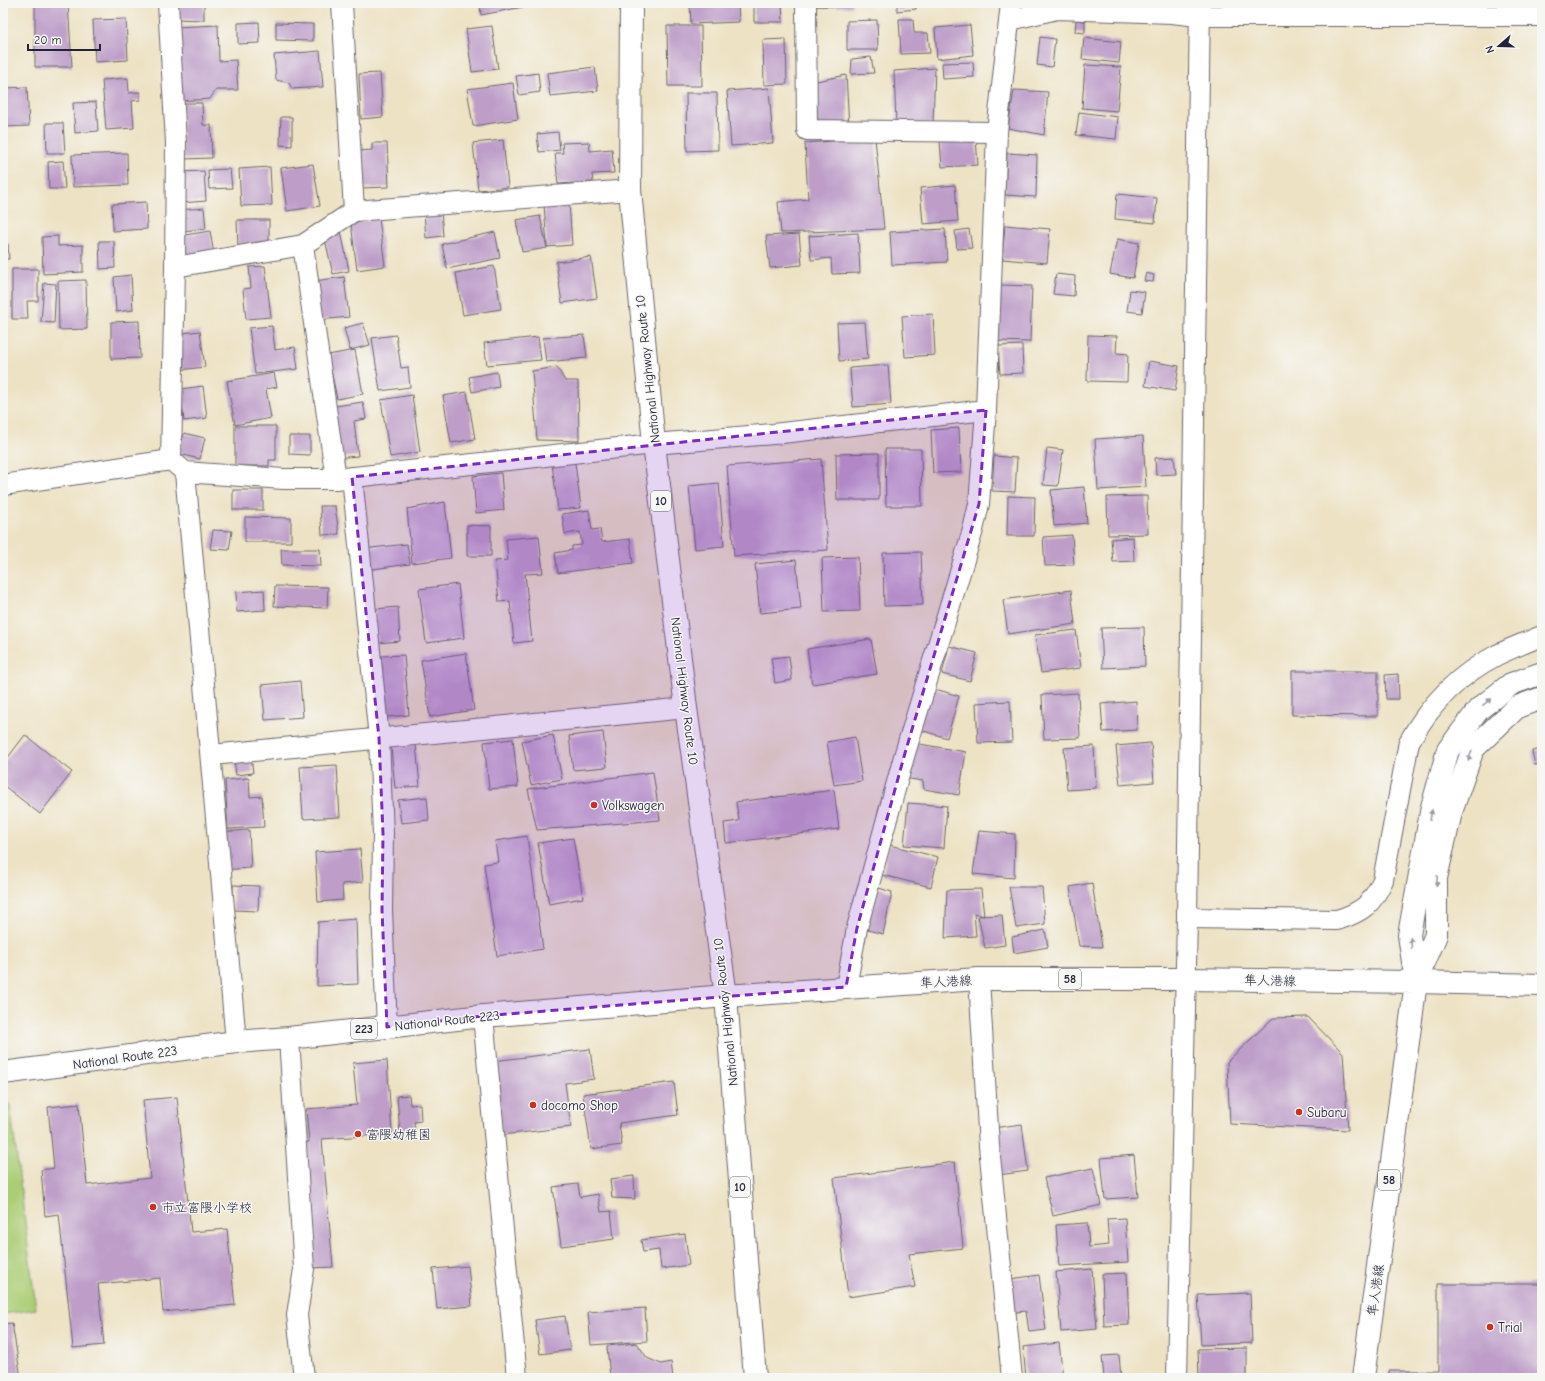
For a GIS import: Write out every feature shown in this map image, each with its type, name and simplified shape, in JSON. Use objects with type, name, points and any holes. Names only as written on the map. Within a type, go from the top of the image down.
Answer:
[{"type":"main road","name":"National Highway Route 10","points":[[630,3],[630,190],[654,444],[686,708],[726,996],[755,1378]]},
{"type":"main road","points":[[1416,982],[1410,935],[1432,807],[1448,750],[1479,709],[1511,684],[1542,673]]},
{"type":"main road","points":[[1416,982],[1436,935],[1436,878],[1451,812],[1473,749],[1517,707],[1542,698]]},
{"type":"main road","name":"隼人港線","points":[[726,996],[979,979],[1186,979],[1416,982],[1363,1378]]},
{"type":"main road","points":[[1416,982],[1542,985]]},
{"type":"main road","name":"National Route 223","points":[[3,1073],[236,1042],[289,1038],[482,1016],[726,996]]},
{"type":"street","points":[[168,3],[176,143],[175,267],[178,466],[212,755],[236,1042]]},
{"type":"street","points":[[342,3],[354,211]]},
{"type":"street","points":[[806,3],[807,130],[997,132]]},
{"type":"street","points":[[1177,1378],[1186,979],[1200,9]]},
{"type":"street","points":[[846,987],[857,928],[905,753],[973,530],[979,504],[986,410],[997,132],[1011,12],[1057,10],[1172,12],[1200,9],[1542,16]]},
{"type":"street","points":[[175,267],[302,246],[354,211],[630,190]]},
{"type":"street","points":[[302,246],[344,478],[379,738],[383,834],[382,910],[387,1027]]},
{"type":"street","points":[[3,485],[178,466],[282,479],[344,478],[654,444],[773,434],[986,410]]},
{"type":"street","points":[[1187,918],[1337,920],[1353,915],[1366,906],[1376,895],[1383,880],[1409,742],[1419,724],[1431,707],[1446,691],[1467,673],[1498,654],[1542,636]]},
{"type":"street","points":[[212,755],[686,708]]},
{"type":"street","points":[[979,979],[989,1146],[1012,1378]]},
{"type":"street","points":[[482,1016],[517,1378]]},
{"type":"street","points":[[289,1038],[304,1269],[297,1315],[304,1378]]},
{"type":"highlighted area","points":[[986,410],[979,504],[905,753],[857,928],[846,987],[483,1016],[387,1027],[382,910],[383,834],[379,738],[352,477]]},
{"type":"green space","points":[[10,1104],[36,1309],[3,1314],[3,1105]]},
{"type":"building","points":[[35,3],[68,3],[72,67],[35,67]]},
{"type":"building","points":[[177,3],[204,3],[204,20],[176,19]]},
{"type":"building","points":[[480,3],[528,3],[528,6],[481,15]]},
{"type":"building","points":[[690,3],[738,3],[739,22],[691,24]]},
{"type":"building","points":[[754,3],[782,3],[783,22],[754,22]]},
{"type":"building","points":[[809,3],[853,3],[852,7],[809,6]]},
{"type":"building","points":[[897,3],[916,3],[916,9],[897,11]]},
{"type":"building","points":[[126,19],[128,60],[95,62],[93,20]]},
{"type":"building","points":[[899,19],[913,19],[914,33],[928,33],[930,53],[901,54]]},
{"type":"building","points":[[877,20],[878,50],[847,50],[847,21]]},
{"type":"building","points":[[1076,20],[1085,21],[1085,33],[1075,32]]},
{"type":"building","points":[[259,22],[260,43],[238,44],[238,23]]},
{"type":"building","points":[[276,23],[313,24],[313,41],[276,40]]},
{"type":"building","points":[[218,25],[219,61],[236,60],[238,90],[216,90],[210,99],[179,101],[176,27]]},
{"type":"building","points":[[970,25],[973,55],[937,59],[935,28]]},
{"type":"building","points":[[492,26],[498,69],[472,72],[466,29]]},
{"type":"building","points":[[667,26],[701,26],[702,86],[668,86]]},
{"type":"building","points":[[1040,37],[1055,39],[1052,67],[1037,65]]},
{"type":"building","points":[[1084,38],[1121,42],[1119,63],[1082,59]]},
{"type":"building","points":[[786,39],[787,84],[764,85],[763,40]]},
{"type":"building","points":[[320,51],[323,87],[292,89],[289,83],[276,80],[274,55]]},
{"type":"building","points":[[871,57],[874,73],[851,74],[852,59]]},
{"type":"building","points":[[973,62],[974,77],[943,79],[942,63]]},
{"type":"building","points":[[1085,65],[1121,67],[1117,111],[1082,108]]},
{"type":"building","points":[[595,67],[598,91],[550,96],[547,73]]},
{"type":"building","points":[[935,68],[933,123],[896,123],[894,71]]},
{"type":"building","points":[[380,73],[383,117],[361,119],[359,74]]},
{"type":"building","points":[[538,73],[540,92],[519,95],[516,76]]},
{"type":"building","points":[[846,75],[849,126],[813,126],[812,82]]},
{"type":"building","points":[[128,78],[129,93],[140,92],[140,100],[132,101],[134,128],[106,130],[102,80]]},
{"type":"building","points":[[513,83],[518,119],[473,126],[467,89]]},
{"type":"building","points":[[27,87],[29,126],[3,127],[3,88]]},
{"type":"building","points":[[769,88],[773,143],[731,146],[727,91]]},
{"type":"building","points":[[1014,90],[1048,92],[1044,135],[1008,128]]},
{"type":"building","points":[[686,93],[717,93],[718,150],[687,151]]},
{"type":"building","points":[[96,102],[98,131],[75,133],[73,103]]},
{"type":"building","points":[[182,103],[202,103],[203,125],[211,125],[212,158],[183,159]]},
{"type":"building","points":[[1079,112],[1118,117],[1116,139],[1076,135]]},
{"type":"building","points":[[281,117],[292,117],[292,146],[280,145]]},
{"type":"building","points":[[46,123],[63,123],[65,153],[47,153]]},
{"type":"building","points":[[558,132],[560,150],[539,152],[537,134]]},
{"type":"building","points":[[875,138],[884,229],[781,233],[778,202],[808,199],[805,143]]},
{"type":"building","points":[[976,139],[978,165],[942,167],[940,141]]},
{"type":"building","points":[[503,140],[508,187],[478,190],[473,143]]},
{"type":"building","points":[[589,142],[590,151],[612,149],[614,173],[592,174],[593,182],[558,184],[555,153],[563,153],[562,143]]},
{"type":"building","points":[[372,143],[387,143],[389,187],[360,188],[359,151],[372,150]]},
{"type":"building","points":[[127,153],[128,185],[73,187],[72,155]]},
{"type":"building","points":[[1007,153],[1037,155],[1036,197],[1005,195]]},
{"type":"building","points":[[63,161],[65,189],[49,189],[48,162]]},
{"type":"building","points":[[313,164],[320,206],[287,211],[281,168]]},
{"type":"building","points":[[270,167],[272,205],[241,206],[239,169]]},
{"type":"building","points":[[230,169],[232,188],[209,189],[208,170]]},
{"type":"building","points":[[204,171],[206,201],[181,203],[178,172]]},
{"type":"building","points":[[955,185],[958,221],[923,224],[920,188]]},
{"type":"building","points":[[1117,194],[1157,198],[1155,223],[1115,219]]},
{"type":"building","points":[[146,202],[147,229],[113,231],[112,204]]},
{"type":"building","points":[[569,202],[572,245],[547,247],[544,204]]},
{"type":"building","points":[[204,208],[206,229],[180,231],[178,210]]},
{"type":"building","points":[[441,210],[443,236],[426,238],[424,212]]},
{"type":"building","points":[[540,216],[547,248],[522,252],[516,220]]},
{"type":"building","points":[[379,218],[385,266],[357,270],[351,223]]},
{"type":"building","points":[[237,220],[269,220],[269,246],[238,247]]},
{"type":"building","points":[[1005,225],[1050,229],[1047,263],[1002,259]]},
{"type":"building","points":[[945,229],[947,262],[892,265],[890,232]]},
{"type":"building","points":[[969,229],[972,248],[957,249],[955,231]]},
{"type":"building","points":[[210,231],[214,254],[183,258],[179,236]]},
{"type":"building","points":[[341,231],[349,271],[333,274],[324,235]]},
{"type":"building","points":[[495,232],[500,258],[447,269],[442,244]]},
{"type":"building","points":[[858,233],[860,273],[832,274],[831,258],[811,260],[809,236]]},
{"type":"building","points":[[799,234],[802,265],[770,268],[766,236]]},
{"type":"building","points":[[58,236],[58,246],[83,245],[83,272],[43,274],[42,237]]},
{"type":"building","points":[[1117,239],[1139,243],[1133,278],[1110,274]]},
{"type":"building","points":[[99,241],[114,241],[115,268],[100,269]]},
{"type":"building","points":[[3,244],[8,244],[9,259],[3,259]]},
{"type":"building","points":[[591,257],[597,298],[562,303],[556,262]]},
{"type":"building","points":[[3,262],[5,263],[5,284],[3,284]]},
{"type":"building","points":[[265,266],[271,317],[246,319],[243,289],[251,288],[249,267]]},
{"type":"building","points":[[494,266],[501,309],[463,315],[456,273]]},
{"type":"building","points":[[12,269],[38,269],[38,301],[27,301],[28,319],[12,319]]},
{"type":"building","points":[[1146,273],[1154,275],[1153,282],[1144,281]]},
{"type":"building","points":[[1056,274],[1075,276],[1074,296],[1053,294]]},
{"type":"building","points":[[131,275],[133,310],[116,312],[114,277]]},
{"type":"building","points":[[344,277],[349,317],[319,320],[314,281]]},
{"type":"building","points":[[86,280],[87,329],[59,330],[58,281]]},
{"type":"building","points":[[44,283],[56,284],[54,323],[41,322]]},
{"type":"building","points":[[999,285],[1032,286],[1030,342],[997,341]]},
{"type":"building","points":[[1130,290],[1145,292],[1142,313],[1127,311]]},
{"type":"building","points":[[933,314],[935,355],[905,357],[902,316]]},
{"type":"building","points":[[139,321],[140,358],[111,359],[111,322]]},
{"type":"building","points":[[865,322],[868,359],[839,361],[837,323]]},
{"type":"building","points":[[363,323],[370,345],[350,350],[344,328]]},
{"type":"building","points":[[272,326],[275,350],[295,347],[298,369],[255,374],[249,328]]},
{"type":"building","points":[[200,331],[205,367],[179,370],[174,334]]},
{"type":"building","points":[[396,335],[401,368],[408,367],[410,387],[380,391],[372,338]]},
{"type":"building","points":[[584,335],[587,358],[546,362],[543,338]]},
{"type":"building","points":[[1088,335],[1117,336],[1116,353],[1128,354],[1127,382],[1087,381]]},
{"type":"building","points":[[538,337],[541,360],[487,365],[484,343]]},
{"type":"building","points":[[1022,345],[1023,373],[1000,374],[998,346]]},
{"type":"building","points":[[355,350],[363,394],[337,399],[328,355]]},
{"type":"building","points":[[1149,361],[1179,366],[1175,391],[1145,386]]},
{"type":"building","points":[[888,365],[891,404],[853,407],[850,368]]},
{"type":"building","points":[[557,367],[565,381],[578,381],[579,441],[537,440],[532,371]]},
{"type":"building","points":[[497,372],[499,387],[472,392],[469,377]]},
{"type":"building","points":[[274,373],[277,387],[266,389],[271,418],[235,425],[227,381]]},
{"type":"building","points":[[203,386],[207,418],[184,421],[180,389]]},
{"type":"building","points":[[467,392],[475,439],[451,443],[443,396]]},
{"type":"building","points":[[412,395],[420,452],[390,457],[381,400]]},
{"type":"building","points":[[363,402],[366,419],[354,421],[358,456],[334,458],[328,407]]},
{"type":"building","points":[[235,426],[276,426],[276,460],[269,460],[269,466],[235,466]]},
{"type":"building","points":[[959,428],[961,472],[933,473],[931,430]]},
{"type":"building","points":[[184,433],[205,438],[200,459],[179,454]]},
{"type":"building","points":[[289,436],[310,436],[310,455],[289,454]]},
{"type":"building","points":[[1143,436],[1146,487],[1098,490],[1095,439]]},
{"type":"building","points":[[1047,448],[1063,450],[1058,486],[1043,485]]},
{"type":"building","points":[[885,449],[921,449],[922,506],[886,506]]},
{"type":"building","points":[[879,453],[879,500],[837,500],[836,454]]},
{"type":"building","points":[[994,456],[1017,458],[1015,492],[992,491]]},
{"type":"building","points":[[1174,457],[1176,474],[1156,475],[1155,458]]},
{"type":"building","points":[[821,459],[828,550],[734,556],[727,466]]},
{"type":"building","points":[[575,463],[581,508],[558,510],[552,464]]},
{"type":"building","points":[[501,473],[504,510],[476,513],[473,476]]},
{"type":"building","points":[[719,483],[724,546],[695,549],[689,486]]},
{"type":"building","points":[[1084,487],[1087,523],[1054,526],[1051,490]]},
{"type":"building","points":[[233,490],[263,490],[263,510],[233,510]]},
{"type":"building","points":[[1008,496],[1035,497],[1034,536],[1007,536]]},
{"type":"building","points":[[1147,496],[1148,534],[1108,535],[1107,497]]},
{"type":"building","points":[[445,502],[451,558],[412,563],[407,509]]},
{"type":"building","points":[[320,506],[335,506],[339,534],[322,535]]},
{"type":"building","points":[[589,510],[592,530],[600,529],[602,542],[630,539],[633,563],[558,573],[555,553],[572,550],[572,546],[582,545],[580,532],[565,534],[562,514]]},
{"type":"building","points":[[245,517],[291,518],[291,542],[245,542]]},
{"type":"building","points":[[467,525],[491,526],[491,556],[467,556]]},
{"type":"building","points":[[213,530],[232,531],[229,550],[210,549]]},
{"type":"building","points":[[1072,535],[1074,565],[1045,566],[1043,537]]},
{"type":"building","points":[[539,536],[543,573],[525,574],[532,641],[514,643],[510,601],[499,602],[495,561],[508,560],[506,539]]},
{"type":"building","points":[[1133,537],[1134,561],[1113,562],[1111,539]]},
{"type":"building","points":[[407,544],[410,564],[365,570],[363,549]]},
{"type":"building","points":[[281,549],[320,549],[321,566],[282,565]]},
{"type":"building","points":[[921,552],[923,605],[884,606],[883,553]]},
{"type":"building","points":[[858,557],[860,611],[824,612],[822,558]]},
{"type":"building","points":[[796,560],[801,609],[760,613],[755,564]]},
{"type":"building","points":[[458,584],[464,638],[426,643],[419,589]]},
{"type":"building","points":[[275,586],[328,587],[327,608],[274,606]]},
{"type":"building","points":[[264,590],[265,610],[237,612],[236,592]]},
{"type":"building","points":[[1071,590],[1075,624],[1008,634],[1003,600]]},
{"type":"building","points":[[398,607],[400,641],[378,643],[375,609]]},
{"type":"building","points":[[1144,627],[1145,666],[1103,668],[1101,628]]},
{"type":"building","points":[[1076,630],[1081,668],[1041,673],[1035,635]]},
{"type":"building","points":[[871,639],[877,674],[812,684],[807,649]]},
{"type":"building","points":[[949,646],[977,653],[970,681],[942,674]]},
{"type":"building","points":[[466,653],[474,710],[430,717],[421,660]]},
{"type":"building","points":[[404,655],[409,715],[386,717],[381,656]]},
{"type":"building","points":[[789,656],[792,680],[775,683],[771,658]]},
{"type":"building","points":[[1292,671],[1378,671],[1378,716],[1292,715]]},
{"type":"building","points":[[1398,674],[1399,699],[1386,699],[1385,675]]},
{"type":"building","points":[[300,681],[303,717],[265,720],[262,685]]},
{"type":"building","points":[[925,686],[959,696],[947,738],[914,728]]},
{"type":"building","points":[[1078,693],[1080,738],[1044,739],[1042,695]]},
{"type":"building","points":[[1010,701],[1012,742],[978,743],[976,703]]},
{"type":"building","points":[[1136,701],[1137,730],[1103,732],[1101,704]]},
{"type":"building","points":[[603,732],[607,767],[573,770],[569,736]]},
{"type":"building","points":[[25,735],[72,772],[40,814],[3,785],[3,764]]},
{"type":"building","points":[[553,735],[562,779],[531,785],[522,741]]},
{"type":"building","points":[[855,737],[862,781],[834,785],[827,742]]},
{"type":"building","points":[[513,739],[518,787],[489,789],[484,742]]},
{"type":"building","points":[[902,741],[966,752],[959,795],[924,789],[923,781],[897,777]]},
{"type":"building","points":[[1151,743],[1154,782],[1120,785],[1116,746]]},
{"type":"building","points":[[416,745],[420,786],[395,788],[391,747]]},
{"type":"building","points":[[1094,746],[1096,788],[1067,790],[1064,748]]},
{"type":"building","points":[[1542,749],[1542,764],[1535,765],[1532,751]]},
{"type":"building","points":[[251,756],[253,773],[236,775],[234,758]]},
{"type":"building","points":[[337,765],[340,817],[303,819],[300,767]]},
{"type":"building","name":"Volkswagen","points":[[653,772],[660,820],[537,830],[528,789]]},
{"type":"building","points":[[249,778],[250,797],[262,796],[264,827],[228,829],[225,780]]},
{"type":"building","points":[[834,790],[839,829],[726,843],[724,823],[739,821],[736,802]]},
{"type":"building","points":[[427,797],[429,820],[401,823],[398,800]]},
{"type":"building","points":[[908,803],[947,806],[944,848],[904,845]]},
{"type":"building","points":[[249,830],[251,868],[220,870],[217,832]]},
{"type":"building","points":[[979,831],[1015,834],[1014,878],[973,874]]},
{"type":"building","points":[[527,836],[543,949],[497,956],[484,864],[498,862],[495,841]]},
{"type":"building","points":[[573,838],[583,898],[549,904],[538,843]]},
{"type":"building","points":[[889,845],[938,857],[931,887],[882,875]]},
{"type":"building","points":[[360,849],[363,882],[342,884],[343,900],[318,902],[315,852]]},
{"type":"building","points":[[859,882],[892,892],[883,934],[849,925]]},
{"type":"building","points":[[1092,883],[1102,947],[1079,946],[1070,887]]},
{"type":"building","points":[[233,885],[259,886],[258,911],[233,910]]},
{"type":"building","points":[[1009,887],[1042,887],[1045,924],[1016,928]]},
{"type":"building","points":[[981,889],[984,916],[974,913],[976,936],[945,938],[947,890]]},
{"type":"building","points":[[1002,915],[1005,945],[985,948],[978,916]]},
{"type":"building","points":[[356,919],[358,984],[317,986],[318,922]]},
{"type":"building","points":[[1045,930],[1048,947],[1014,953],[1012,937]]},
{"type":"building","points":[[1308,1017],[1343,1053],[1348,1130],[1230,1124],[1227,1062],[1273,1018]]},
{"type":"building","name":"docomo Shop","points":[[590,1049],[594,1079],[565,1083],[571,1127],[502,1135],[493,1061]]},
{"type":"building","points":[[387,1060],[392,1134],[322,1139],[333,1267],[309,1268],[299,1143],[309,1142],[306,1109],[357,1105],[353,1063]]},
{"type":"building","points":[[674,1082],[678,1115],[619,1123],[622,1145],[591,1149],[583,1094]]},
{"type":"building","points":[[409,1095],[410,1105],[420,1104],[421,1121],[414,1122],[415,1132],[400,1133],[397,1096]]},
{"type":"building","points":[[177,1097],[191,1232],[227,1229],[235,1305],[163,1312],[160,1278],[98,1284],[104,1345],[73,1348],[59,1214],[45,1216],[41,1170],[54,1168],[48,1107],[79,1104],[87,1185],[150,1178],[143,1100]]},
{"type":"building","points":[[1022,1124],[1028,1171],[998,1175],[993,1128]]},
{"type":"building","points":[[1134,1155],[1138,1197],[1105,1199],[1101,1158]]},
{"type":"building","points":[[955,1162],[963,1248],[909,1254],[915,1287],[848,1297],[834,1178]]},
{"type":"building","points":[[1093,1168],[1101,1205],[1053,1216],[1044,1178]]},
{"type":"building","points":[[634,1176],[635,1199],[612,1198],[610,1179]]},
{"type":"building","points":[[578,1184],[580,1197],[598,1194],[601,1212],[611,1211],[614,1239],[561,1246],[553,1187]]},
{"type":"building","points":[[1125,1218],[1128,1262],[1059,1266],[1056,1225],[1087,1223],[1089,1247],[1109,1245],[1107,1219]]},
{"type":"building","points":[[685,1234],[689,1265],[661,1269],[659,1250],[643,1252],[641,1240]]},
{"type":"building","points":[[468,1266],[472,1306],[437,1309],[433,1269]]},
{"type":"building","points":[[1092,1269],[1097,1329],[1061,1332],[1056,1272]]},
{"type":"building","points":[[1127,1273],[1129,1325],[1104,1326],[1102,1274]]},
{"type":"building","points":[[1039,1275],[1046,1330],[1029,1332],[1026,1311],[1007,1313],[1003,1280]]},
{"type":"building","name":"Trial","points":[[1438,1284],[1542,1284],[1542,1378],[1389,1378],[1389,1371],[1438,1371]]},
{"type":"building","points":[[1250,1293],[1252,1343],[1201,1345],[1198,1295]]},
{"type":"building","points":[[645,1308],[647,1341],[591,1345],[588,1312]]},
{"type":"building","points":[[565,1316],[570,1350],[540,1354],[535,1320]]},
{"type":"building","points":[[12,1323],[21,1378],[3,1378],[3,1324]]},
{"type":"building","points":[[637,1343],[647,1358],[661,1364],[671,1362],[673,1378],[610,1378],[607,1346]]},
{"type":"building","points":[[1059,1343],[1063,1378],[1026,1378],[1023,1347]]},
{"type":"building","points":[[1247,1348],[1247,1378],[1199,1378],[1198,1349]]},
{"type":"building","points":[[1119,1355],[1121,1378],[1104,1378],[1102,1356]]},
{"type":"place","name":"Volkswagen","points":[[594,805]]},
{"type":"place","name":"docomo Shop","points":[[533,1105]]},
{"type":"place","name":"Subaru","points":[[1299,1112]]},
{"type":"place","name":"富隈幼稚園","points":[[358,1134]]},
{"type":"place","name":"市立富隈小学校","points":[[153,1207]]},
{"type":"place","name":"Trial","points":[[1490,1327]]}]
